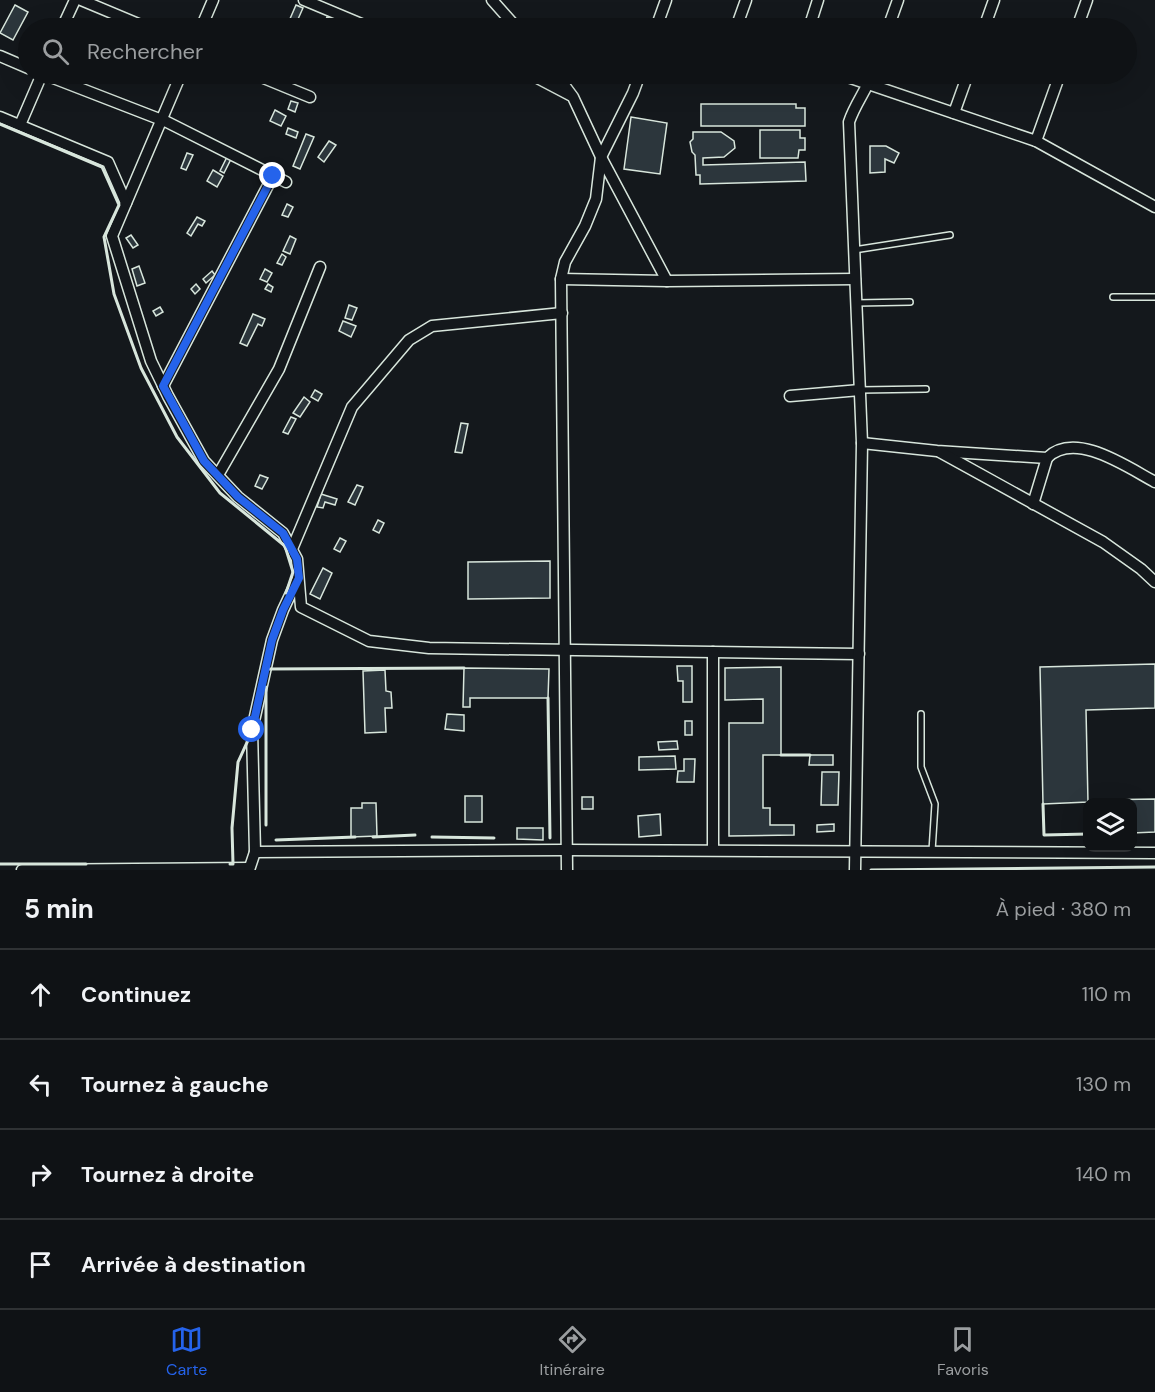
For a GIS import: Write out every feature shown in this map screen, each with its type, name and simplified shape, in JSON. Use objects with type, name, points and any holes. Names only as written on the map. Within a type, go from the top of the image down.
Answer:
[{"type":"street","points":[[67,18],[75,0]]},
{"type":"street","points":[[81,0],[124,18]]},
{"type":"street","points":[[205,18],[213,0]]},
{"type":"street","points":[[304,0],[347,18]]},
{"type":"street","points":[[492,0],[509,18]]},
{"type":"street","points":[[660,18],[666,0]]},
{"type":"street","points":[[740,18],[746,0]]},
{"type":"street","points":[[812,18],[818,0]]},
{"type":"street","points":[[892,18],[898,0]]},
{"type":"street","points":[[988,18],[994,0]]},
{"type":"street","points":[[1081,18],[1088,0]]},
{"type":"street","points":[[0,56],[18,64]]},
{"type":"street","points":[[20,125],[38,84]]},
{"type":"street","points":[[68,84],[162,120],[286,182]]},
{"type":"street","points":[[178,84],[112,236],[151,361],[163,386],[204,461],[238,497],[283,533],[297,559],[301,607],[369,640],[429,648],[859,654]]},
{"type":"street","points":[[278,84],[310,97]]},
{"type":"street","points":[[550,84],[573,96]]},
{"type":"street","points":[[564,84],[573,96],[601,157],[667,281]]},
{"type":"street","points":[[567,870],[561,279],[565,261],[585,226],[596,199],[601,157],[636,84]]},
{"type":"street","points":[[855,870],[862,443],[849,122],[856,104],[868,84]]},
{"type":"street","points":[[885,84],[1036,141],[1155,207]]},
{"type":"street","points":[[954,112],[964,84]]},
{"type":"street","points":[[1036,141],[1056,84]]},
{"type":"street","points":[[0,117],[108,162],[126,203]]},
{"type":"street","points":[[163,386],[273,176]]},
{"type":"street","points":[[218,475],[279,369],[320,267]]},
{"type":"street","points":[[561,279],[667,281],[855,279]]},
{"type":"street","points":[[292,549],[352,407],[409,340],[432,326],[562,313]]},
{"type":"street","points":[[790,396],[860,390]]},
{"type":"street","points":[[862,443],[937,451],[1047,458]]},
{"type":"street","points":[[1034,504],[1047,458],[1055,450],[1069,447],[1094,451],[1155,482]]},
{"type":"street","points":[[937,451],[1103,542],[1141,568],[1155,582]]},
{"type":"street","points":[[22,870],[249,869],[255,852],[252,730],[272,640],[283,610],[299,578]]},
{"type":"street","points":[[713,652],[713,850]]},
{"type":"street","points":[[255,852],[855,850],[1155,853]]},
{"type":"lane","points":[[854,250],[950,235]]},
{"type":"lane","points":[[1113,297],[1155,297]]},
{"type":"lane","points":[[856,303],[910,302]]},
{"type":"lane","points":[[860,390],[926,389]]},
{"type":"lane","points":[[921,714],[921,767],[935,804],[932,851]]},
{"type":"building","points":[[15,5],[28,12],[25,18],[18,18],[18,31],[13,40],[0,33]]},
{"type":"building","points":[[296,5],[303,8],[298,18],[290,18]]},
{"type":"building","points":[[291,101],[298,103],[295,112],[288,109]]},
{"type":"building","points":[[701,104],[796,104],[796,108],[805,108],[805,126],[701,126]]},
{"type":"building","points":[[275,110],[286,116],[281,126],[270,121]]},
{"type":"building","points":[[631,117],[667,123],[660,174],[624,169]]},
{"type":"building","points":[[288,128],[298,132],[296,138],[286,134]]},
{"type":"building","points":[[760,130],[800,130],[800,138],[805,138],[805,150],[799,150],[798,158],[760,158]]},
{"type":"building","points":[[693,132],[721,132],[734,141],[735,148],[724,157],[703,158],[703,165],[805,162],[806,181],[700,184],[700,175],[696,175],[695,155],[690,142],[693,139]]},
{"type":"building","points":[[306,134],[314,137],[300,169],[293,166]]},
{"type":"building","points":[[329,141],[336,145],[324,162],[318,157]]},
{"type":"building","points":[[870,146],[886,146],[899,153],[894,163],[885,159],[885,172],[870,173]]},
{"type":"building","points":[[187,153],[193,155],[186,170],[181,168]]},
{"type":"building","points":[[227,157],[231,159],[224,173],[220,171]]},
{"type":"building","points":[[213,170],[223,176],[217,187],[207,181]]},
{"type":"building","points":[[287,204],[293,207],[288,217],[282,215]]},
{"type":"building","points":[[197,217],[205,221],[202,226],[198,224],[191,236],[187,233]]},
{"type":"building","points":[[131,235],[138,245],[133,248],[126,238]]},
{"type":"building","points":[[290,236],[296,239],[290,254],[283,251]]},
{"type":"building","points":[[282,254],[286,257],[282,265],[277,263]]},
{"type":"building","points":[[139,266],[145,283],[137,286],[132,269]]},
{"type":"building","points":[[265,269],[272,273],[267,282],[260,279]]},
{"type":"building","points":[[212,271],[215,275],[206,283],[203,279]]},
{"type":"building","points":[[196,284],[200,289],[195,294],[191,289]]},
{"type":"building","points":[[268,284],[273,287],[271,292],[265,289]]},
{"type":"building","points":[[349,305],[357,308],[352,320],[345,318]]},
{"type":"building","points":[[160,307],[163,312],[156,316],[153,311]]},
{"type":"building","points":[[253,314],[265,319],[262,326],[258,324],[247,346],[240,343]]},
{"type":"building","points":[[343,321],[356,326],[351,337],[339,331]]},
{"type":"building","points":[[315,390],[322,394],[318,401],[311,397]]},
{"type":"building","points":[[304,397],[310,402],[300,417],[293,413]]},
{"type":"building","points":[[291,417],[296,419],[288,434],[283,432]]},
{"type":"building","points":[[461,423],[468,424],[462,453],[455,452]]},
{"type":"building","points":[[260,475],[268,478],[262,489],[255,486]]},
{"type":"building","points":[[357,485],[363,487],[355,505],[348,502]]},
{"type":"building","points":[[321,494],[337,499],[335,505],[325,502],[323,508],[317,507]]},
{"type":"building","points":[[378,520],[384,523],[379,533],[373,530]]},
{"type":"building","points":[[340,538],[346,541],[340,552],[334,549]]},
{"type":"building","points":[[550,561],[550,598],[468,599],[468,562]]},
{"type":"building","points":[[323,568],[332,573],[320,599],[310,594]]},
{"type":"building","points":[[1155,664],[1155,708],[1086,710],[1088,798],[1083,798],[1083,802],[1043,804],[1040,667]]},
{"type":"building","points":[[677,666],[692,666],[692,702],[683,702],[683,681],[678,681]]},
{"type":"building","points":[[781,667],[781,755],[763,755],[763,808],[770,808],[770,825],[794,825],[794,835],[729,836],[729,723],[763,723],[763,699],[725,700],[725,668]]},
{"type":"building","points":[[464,668],[549,669],[548,698],[470,698],[470,707],[463,707]]},
{"type":"building","points":[[385,670],[386,691],[391,692],[392,708],[385,708],[386,732],[365,733],[363,671]]},
{"type":"building","points":[[447,714],[464,715],[464,731],[445,729]]},
{"type":"building","points":[[685,721],[692,721],[692,735],[685,735]]},
{"type":"building","points":[[677,741],[678,749],[659,750],[658,742]]},
{"type":"building","points":[[810,755],[833,755],[833,765],[809,765]]},
{"type":"building","points":[[675,756],[676,769],[639,770],[639,757]]},
{"type":"building","points":[[684,759],[695,759],[694,782],[677,782],[678,771],[684,771]]},
{"type":"building","points":[[822,772],[839,772],[838,805],[821,805]]},
{"type":"building","points":[[465,796],[482,796],[482,822],[465,822]]},
{"type":"building","points":[[582,797],[593,797],[593,809],[582,809]]},
{"type":"building","points":[[1137,799],[1155,799],[1155,832],[1137,833]]},
{"type":"building","points":[[362,803],[376,803],[377,836],[351,837],[351,808],[362,808]]},
{"type":"building","points":[[660,814],[661,835],[639,837],[638,816]]},
{"type":"building","points":[[834,824],[834,831],[817,832],[817,825]]},
{"type":"building","points":[[517,828],[543,828],[543,840],[517,839]]},
{"type":"wall","points":[[0,124],[102,167],[119,205],[104,237],[114,294],[141,368],[177,437],[220,493],[285,546],[293,572],[286,593]]},
{"type":"wall","points":[[266,669],[464,668]]},
{"type":"wall","points":[[266,687],[266,825]]},
{"type":"wall","points":[[548,698],[550,838]]},
{"type":"wall","points":[[230,864],[233,864],[232,828],[238,762],[249,738]]},
{"type":"wall","points":[[781,755],[810,755]]},
{"type":"wall","points":[[1043,804],[1044,835],[1083,834]]},
{"type":"wall","points":[[373,837],[415,835]]},
{"type":"wall","points":[[276,840],[355,837]]},
{"type":"wall","points":[[432,837],[494,838]]},
{"type":"wall","points":[[0,864],[86,864]]},
{"type":"wall","points":[[871,870],[1155,867]]},
{"type":"route","points":[[252,730],[272,640],[283,610],[299,578],[297,559],[283,533],[238,497],[204,461],[163,386],[273,176]]}]
